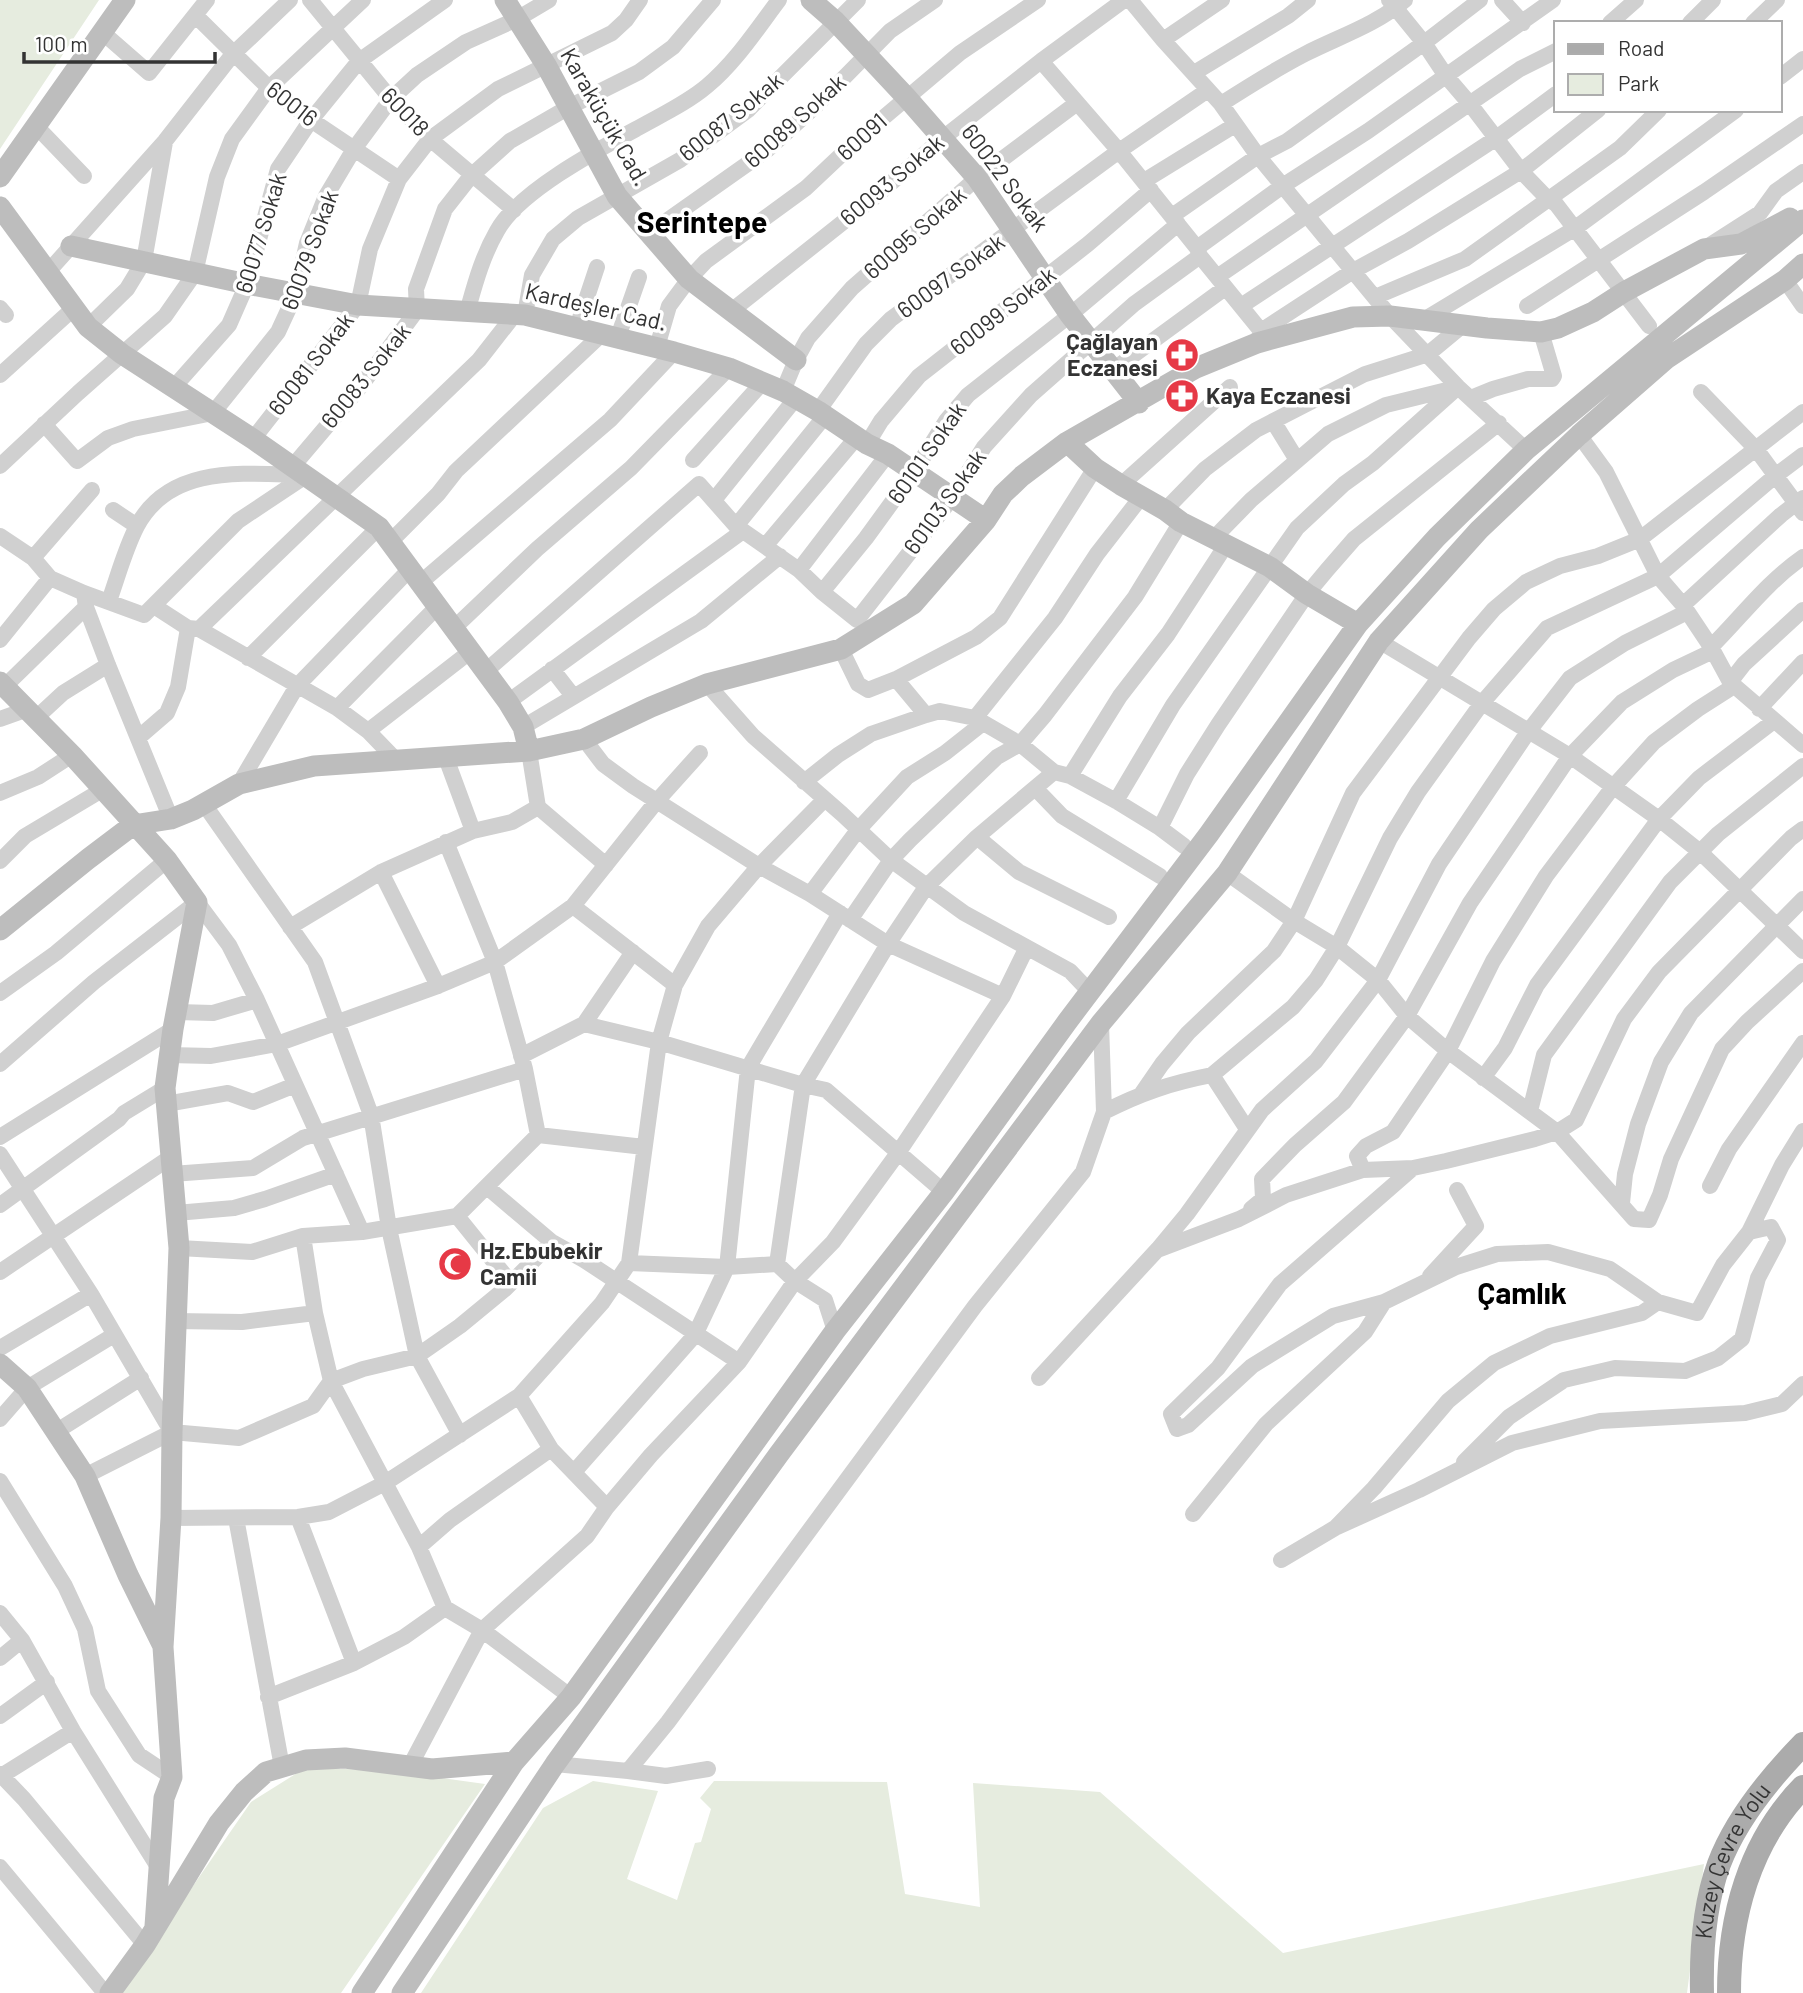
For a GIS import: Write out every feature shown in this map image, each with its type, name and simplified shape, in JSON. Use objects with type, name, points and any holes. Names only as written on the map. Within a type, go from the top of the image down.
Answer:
[{"type":"main road","name":"Kuzey Çevre Yolu","points":[[1702,1993],[1702,1965],[1709,1901],[1720,1862],[1747,1813],[1777,1770],[1803,1744]]},
{"type":"main road","name":"Kuzey Çevre Yolu","points":[[1729,1993],[1729,1951],[1744,1881],[1764,1839],[1803,1787]]},
{"type":"street","points":[[0,177],[34,125],[125,0]]},
{"type":"street","points":[[103,32],[149,73],[207,0]]},
{"type":"street","points":[[47,273],[165,141],[233,54],[290,0]]},
{"type":"street","name":"60018","points":[[310,0],[391,99],[430,139],[514,210]]},
{"type":"street","points":[[0,466],[165,316],[195,273],[216,177],[232,139],[270,88],[363,0]]},
{"type":"street","name":"60077 Sokak","points":[[174,387],[229,326],[247,284],[278,169],[312,120],[359,61],[445,0]]},
{"type":"street","name":"Karaküçük Cad.","points":[[505,0],[546,65],[617,196],[688,279],[796,360]]},
{"type":"street","name":"60079 Sokak","points":[[213,413],[278,332],[296,293],[307,243],[326,196],[391,99],[416,75],[466,42],[517,19],[549,0]]},
{"type":"street","name":"60081 Sokak","points":[[253,439],[358,305],[370,249],[400,179],[430,139],[498,89],[612,33],[626,20],[640,0]]},
{"type":"street","name":"60083 Sokak","points":[[155,606],[238,521],[300,470],[418,310],[416,289],[445,209],[471,176],[510,141],[648,66],[674,47],[713,0]]},
{"type":"street","points":[[467,312],[479,268],[498,229],[514,210],[555,177],[593,152],[670,110],[707,86],[740,50],[779,0]]},
{"type":"street","name":"60022 Sokak","points":[[811,0],[866,53],[977,178],[1070,315],[1139,402]]},
{"type":"street","name":"60087 Sokak","points":[[193,629],[338,498],[479,360],[520,315],[532,275],[553,239],[578,218],[680,160],[748,110],[858,0]]},
{"type":"street","name":"60089 Sokak","points":[[648,234],[767,150],[822,100],[890,31],[935,0]]},
{"type":"street","name":"60091","points":[[665,349],[669,306],[688,279],[706,261],[806,188],[857,140],[960,53],[1038,0]]},
{"type":"street","name":"60093 Sokak","points":[[730,312],[876,196],[943,138],[1124,0]]},
{"type":"street","points":[[1130,0],[1221,104],[1258,156],[1390,316],[1458,387],[1526,450]]},
{"type":"street","points":[[1163,40],[1222,0]]},
{"type":"street","points":[[1194,73],[1288,16],[1308,0]]},
{"type":"street","name":"60101 Sokak","points":[[822,592],[866,538],[914,472],[946,421],[968,395],[1070,315],[1175,220],[1258,156],[1287,141],[1480,0]]},
{"type":"street","points":[[1502,0],[1523,23]]},
{"type":"street","name":"60103 Sokak","points":[[864,626],[984,447],[1031,395],[1133,304],[1284,185],[1368,131],[1553,0]]},
{"type":"street","points":[[1612,21],[1636,0]]},
{"type":"street","points":[[1692,21],[1713,0]]},
{"type":"street","points":[[1754,21],[1777,0]]},
{"type":"street","points":[[1221,104],[1280,66],[1348,34],[1396,3],[1446,76],[1495,139],[1521,171],[1556,204],[1648,326]]},
{"type":"street","name":"60016","points":[[196,16],[270,88],[312,120],[400,179]]},
{"type":"street","points":[[1113,370],[1307,214],[1520,69],[1554,52]]},
{"type":"street","points":[[1782,75],[1803,59]]},
{"type":"street","points":[[1041,61],[1175,220],[1241,306],[1259,337]]},
{"type":"street","name":"60097 Sokak","points":[[508,702],[740,528],[822,413],[866,344],[891,319],[1119,151],[1208,90]]},
{"type":"street","points":[[1241,306],[1495,139],[1554,95]]},
{"type":"street","name":"60095 Sokak","points":[[714,500],[790,394],[796,360],[808,338],[852,288],[977,178],[1077,103]]},
{"type":"street","points":[[0,930],[133,825],[171,819],[239,784],[314,766],[529,751],[584,739],[707,684],[841,649],[864,626],[913,604],[986,520],[1003,494],[1067,442],[1196,368],[1259,337],[1353,271],[1408,241],[1521,171],[1595,112]]},
{"type":"street","points":[[1375,297],[1465,259],[1620,148],[1657,112]]},
{"type":"street","points":[[1425,319],[1574,229],[1733,112]]},
{"type":"street","points":[[1527,306],[1803,124]]},
{"type":"street","points":[[34,125],[84,176]]},
{"type":"street","name":"60099 Sokak","points":[[765,546],[919,376],[1088,244],[1147,185],[1236,125]]},
{"type":"street","points":[[88,327],[127,289],[144,261],[165,141]]},
{"type":"street","points":[[1259,337],[1353,317],[1390,316],[1463,325],[1550,330],[1593,312],[1704,249],[1760,213],[1776,191],[1803,172]]},
{"type":"street","points":[[0,206],[88,327],[122,354],[300,470],[385,534],[437,607],[487,670],[523,727],[538,807],[606,865]]},
{"type":"street","points":[[1704,249],[1741,244],[1803,212]]},
{"type":"street","points":[[362,1993],[514,1762],[571,1697],[835,1331],[944,1192],[1090,992],[1186,854],[1209,835],[1358,624],[1437,537],[1526,450],[1803,220]]},
{"type":"street","name":"Kardeşler Cad.","points":[[71,246],[358,305],[520,315],[610,335],[730,368],[790,394],[862,441],[888,454],[986,520]]},
{"type":"street","points":[[402,1993],[555,1764],[779,1454],[1101,1023],[1227,871],[1379,641],[1479,530],[1579,435],[1665,359],[1785,280],[1803,264]]},
{"type":"street","points":[[578,327],[597,267]]},
{"type":"street","points":[[248,658],[385,534],[438,494],[456,471],[610,335],[639,277]]},
{"type":"street","points":[[1785,280],[1803,305]]},
{"type":"street","points":[[0,375],[74,308]]},
{"type":"street","points":[[574,1472],[695,1335],[727,1267],[748,1068],[845,916],[891,860],[998,757],[1020,744],[1135,597],[1173,516],[1205,468],[1256,430],[1365,374],[1428,354],[1463,325]]},
{"type":"street","points":[[1471,398],[1528,379],[1552,379],[1554,376],[1550,330]]},
{"type":"street","points":[[239,784],[297,686],[415,576],[610,420],[665,349]]},
{"type":"street","points":[[454,628],[537,550],[631,468],[730,368]]},
{"type":"street","points":[[693,460],[763,382]]},
{"type":"street","points":[[1121,485],[1230,387]]},
{"type":"street","points":[[777,1264],[803,1085],[888,944],[926,887],[977,837],[1035,788],[1062,774],[1168,634],[1220,542],[1251,500],[1328,433],[1386,405],[1458,387]]},
{"type":"street","points":[[1116,801],[1173,705],[1297,528],[1344,484],[1373,463],[1458,387]]},
{"type":"street","points":[[1039,1377],[1158,1250],[1262,1110],[1316,1061],[1378,981],[1439,864],[1528,732],[1570,678],[1685,608],[1801,505],[1775,476],[1756,449],[1701,392]]},
{"type":"street","points":[[1142,1093],[1162,1063],[1188,1033],[1275,951],[1294,921],[1353,793],[1469,638],[1494,609],[1526,582],[1560,566],[1598,556],[1640,539],[1803,412]]},
{"type":"street","points":[[44,424],[77,461],[108,438],[133,429],[213,413]]},
{"type":"street","points":[[1273,421],[1297,460]]},
{"type":"street","points":[[1160,828],[1187,774],[1307,594],[1354,539],[1499,423]]},
{"type":"street","points":[[1579,435],[1606,472],[1658,576],[1685,608],[1732,684],[1803,745]]},
{"type":"street","points":[[1067,442],[1095,468],[1121,485],[1220,542],[1270,567],[1307,594],[1358,624]]},
{"type":"street","points":[[799,570],[888,454]]},
{"type":"street","points":[[1104,1112],[1142,1093],[1179,1081],[1212,1075],[1293,1007],[1316,980],[1337,947],[1390,838],[1418,792],[1482,703],[1547,628],[1658,576],[1803,455]]},
{"type":"street","points":[[841,649],[858,684],[868,690],[896,679],[976,636],[1000,618],[1095,468]]},
{"type":"street","points":[[109,601],[137,526],[150,506],[173,487],[219,474],[300,470]]},
{"type":"street","points":[[487,670],[699,484],[740,528],[799,570],[864,626]]},
{"type":"street","points":[[33,558],[92,490]]},
{"type":"street","points":[[810,894],[858,830],[907,777],[945,753],[979,720],[1055,618],[1097,554],[1142,496]]},
{"type":"street","points":[[113,510],[137,526]]},
{"type":"street","points":[[0,536],[33,558],[50,578],[85,600],[109,601],[144,615],[155,606],[337,708],[368,731],[397,761]]},
{"type":"street","points":[[523,727],[701,621],[780,556]]},
{"type":"street","points":[[1239,1219],[1264,1199],[1262,1180],[1295,1145],[1344,1102],[1407,1016],[1470,903],[1570,756],[1622,702],[1712,649],[1758,594],[1803,556]]},
{"type":"street","points":[[0,640],[50,578]]},
{"type":"street","points":[[85,600],[108,666],[171,819]]},
{"type":"street","points":[[85,600],[3,684],[167,860],[229,945],[257,1000],[362,1232]]},
{"type":"street","points":[[337,708],[437,607]]},
{"type":"street","points":[[1363,1170],[1357,1156],[1366,1146],[1393,1132],[1448,1051],[1493,961],[1546,876],[1613,787],[1654,742],[1732,684],[1744,664],[1803,610]]},
{"type":"street","points":[[138,738],[167,713],[178,687],[193,629]]},
{"type":"street","points":[[1379,641],[1570,756],[1659,819],[1699,851],[1778,924],[1803,951]]},
{"type":"street","points":[[368,731],[471,651]]},
{"type":"street","points":[[1759,709],[1803,662]]},
{"type":"street","points":[[0,719],[32,713],[108,666]]},
{"type":"street","points":[[552,669],[573,696]]},
{"type":"street","points":[[896,679],[926,715]]},
{"type":"street","points":[[707,684],[753,736],[891,860],[964,913],[1070,971],[1090,992]]},
{"type":"street","points":[[804,782],[838,755],[871,734],[940,711],[979,720],[1020,744],[1062,774],[1116,801],[1160,828],[1186,854],[1227,871],[1294,921],[1337,947],[1378,981],[1407,1016],[1448,1051],[1557,1132],[1634,1219],[1649,1220],[1671,1158],[1721,1049],[1747,1021],[1803,971]]},
{"type":"street","points":[[1483,1078],[1505,1048],[1537,985],[1659,819],[1699,778],[1774,721]]},
{"type":"street","points":[[584,739],[603,764],[656,802],[760,866],[810,894],[888,944],[1003,996]]},
{"type":"street","points":[[169,1055],[211,1056],[277,1044],[438,986],[495,962],[573,906],[656,802],[700,753]]},
{"type":"street","points":[[0,793],[38,777],[72,755]]},
{"type":"street","points":[[446,758],[473,831]]},
{"type":"street","points":[[1530,1111],[1544,1055],[1670,882],[1699,851],[1803,766]]},
{"type":"street","points":[[1035,788],[1062,816],[1160,876]]},
{"type":"street","points":[[0,862],[24,836],[102,790]]},
{"type":"street","points":[[171,1518],[298,1517],[329,1512],[385,1483],[519,1396],[602,1303],[629,1263],[659,1042],[675,985],[708,926],[760,866],[825,799]]},
{"type":"street","points":[[204,804],[315,962],[371,1115],[389,1228],[417,1356],[460,1435]]},
{"type":"street","points":[[290,927],[382,872],[473,831],[512,822],[538,807]]},
{"type":"street","points":[[1158,1250],[1239,1219],[1286,1195],[1363,1170],[1413,1168],[1557,1132],[1576,1120],[1624,1019],[1659,972],[1803,829]]},
{"type":"street","points":[[1209,835],[1227,871]]},
{"type":"street","points":[[977,837],[1018,872],[1110,917]]},
{"type":"street","points":[[446,842],[495,962],[523,1062],[538,1135]]},
{"type":"street","points":[[0,993],[56,953],[167,860]]},
{"type":"street","points":[[382,872],[438,986]]},
{"type":"street","points":[[1622,1203],[1625,1174],[1638,1124],[1661,1062],[1691,1013],[1803,899]]},
{"type":"street","points":[[155,1926],[164,1798],[172,1777],[163,1647],[171,1518],[179,1248],[166,1096],[169,1055],[197,902]]},
{"type":"street","points":[[0,1064],[94,982],[197,902]]},
{"type":"street","points":[[573,906],[675,985]]},
{"type":"street","points":[[410,1766],[482,1630],[587,1536],[607,1507],[652,1455],[739,1362],[795,1281],[833,1242],[898,1153],[1003,996],[1026,949]]},
{"type":"street","points":[[0,1272],[52,1236],[171,1166],[253,1168],[303,1138],[523,1062],[584,1024],[633,953]]},
{"type":"street","points":[[0,1137],[175,1021],[257,1000]]},
{"type":"street","points":[[628,1771],[668,1722],[975,1306],[1083,1172],[1104,1112],[1101,1023]]},
{"type":"street","points":[[584,1024],[659,1042],[827,1090],[944,1192]]},
{"type":"street","points":[[1710,1186],[1729,1149],[1803,1043]]},
{"type":"street","points":[[1212,1075],[1247,1129]]},
{"type":"street","points":[[0,1205],[120,1119],[124,1113],[166,1096],[228,1093],[253,1102],[295,1085]]},
{"type":"street","points":[[1413,1168],[1280,1284],[1218,1368],[1171,1414],[1177,1429],[1188,1425],[1252,1366],[1333,1316],[1384,1302],[1456,1267],[1497,1254],[1548,1252],[1610,1269],[1658,1302],[1697,1313],[1723,1265],[1749,1232],[1782,1165],[1803,1131]]},
{"type":"street","points":[[538,1135],[644,1147]]},
{"type":"street","points":[[179,1248],[252,1252],[303,1236],[362,1232],[457,1216],[538,1135]]},
{"type":"street","points":[[0,1154],[91,1294],[172,1432]]},
{"type":"street","points":[[176,1213],[234,1208],[336,1174]]},
{"type":"street","points":[[487,1187],[552,1242],[739,1362]]},
{"type":"street","points":[[1422,1284],[1476,1226],[1457,1189]]},
{"type":"street","points":[[457,1216],[512,1283]]},
{"type":"street","points":[[1452,1474],[1510,1417],[1564,1380],[1615,1368],[1685,1371],[1718,1358],[1742,1339],[1758,1278],[1778,1240],[1772,1227],[1749,1232]]},
{"type":"street","points":[[303,1236],[315,1313],[331,1381],[419,1546],[445,1608],[482,1630],[571,1697]]},
{"type":"street","points":[[85,1476],[172,1432],[239,1438],[313,1406],[331,1381],[363,1368],[417,1356],[460,1326],[512,1283],[552,1242]]},
{"type":"street","points":[[629,1263],[727,1267],[777,1264],[795,1281],[825,1300],[835,1331]]},
{"type":"street","points":[[0,1348],[91,1294]]},
{"type":"street","points":[[1193,1514],[1266,1424],[1365,1332],[1384,1302]]},
{"type":"street","points":[[1335,1528],[1374,1488],[1448,1401],[1494,1363],[1550,1336],[1642,1313],[1658,1302]]},
{"type":"street","points":[[176,1321],[242,1322],[315,1313]]},
{"type":"street","points":[[0,1419],[27,1388],[114,1335]]},
{"type":"street","points":[[0,1364],[27,1388],[85,1476],[122,1563],[163,1647]]},
{"type":"street","points":[[57,1431],[141,1378]]},
{"type":"street","points":[[1281,1560],[1335,1528],[1512,1443],[1600,1421],[1745,1413],[1782,1404],[1803,1384]]},
{"type":"street","points":[[519,1396],[551,1449],[607,1507]]},
{"type":"street","points":[[419,1546],[450,1520],[551,1449]]},
{"type":"street","points":[[0,1481],[70,1597],[85,1629],[97,1691],[139,1755],[172,1777]]},
{"type":"street","points":[[298,1517],[354,1663]]},
{"type":"street","points":[[236,1518],[282,1767]]},
{"type":"street","points":[[268,1697],[354,1663],[404,1637],[445,1608]]},
{"type":"street","points":[[0,1613],[22,1640],[73,1731],[160,1870]]},
{"type":"street","points":[[0,1658],[22,1640]]},
{"type":"street","points":[[0,1716],[47,1682]]},
{"type":"street","points":[[73,1731],[1,1775],[145,1945]]},
{"type":"street","points":[[0,1867],[108,1993],[145,1945],[219,1823],[244,1792],[266,1772],[306,1760],[345,1758],[432,1769],[514,1762]]},
{"type":"street","points":[[555,1764],[666,1776],[708,1769]]},
{"type":"green space","points":[[0,0],[99,0],[0,149]]},
{"type":"green space","points":[[305,1768],[384,1770],[485,1784],[341,1993],[119,1993],[251,1802]]},
{"type":"green space","points":[[593,1781],[658,1791],[627,1879],[677,1900],[695,1843],[701,1842],[711,1809],[700,1798],[714,1781],[887,1782],[905,1894],[980,1907],[973,1783],[1100,1792],[1283,1953],[1704,1864],[1687,1993],[421,1993],[543,1808]]},
{"type":"place","name":"Çağlayan Eczanesi","points":[[1182,355]]},
{"type":"place","name":"Kaya Eczanesi","points":[[1182,396]]},
{"type":"place","name":"Hz.Ebubekir Camii","points":[[455,1264]]},
{"type":"district","name":"Serintepe","points":[[702,223]]},
{"type":"district","name":"Çamlık","points":[[1522,1294]]}]
